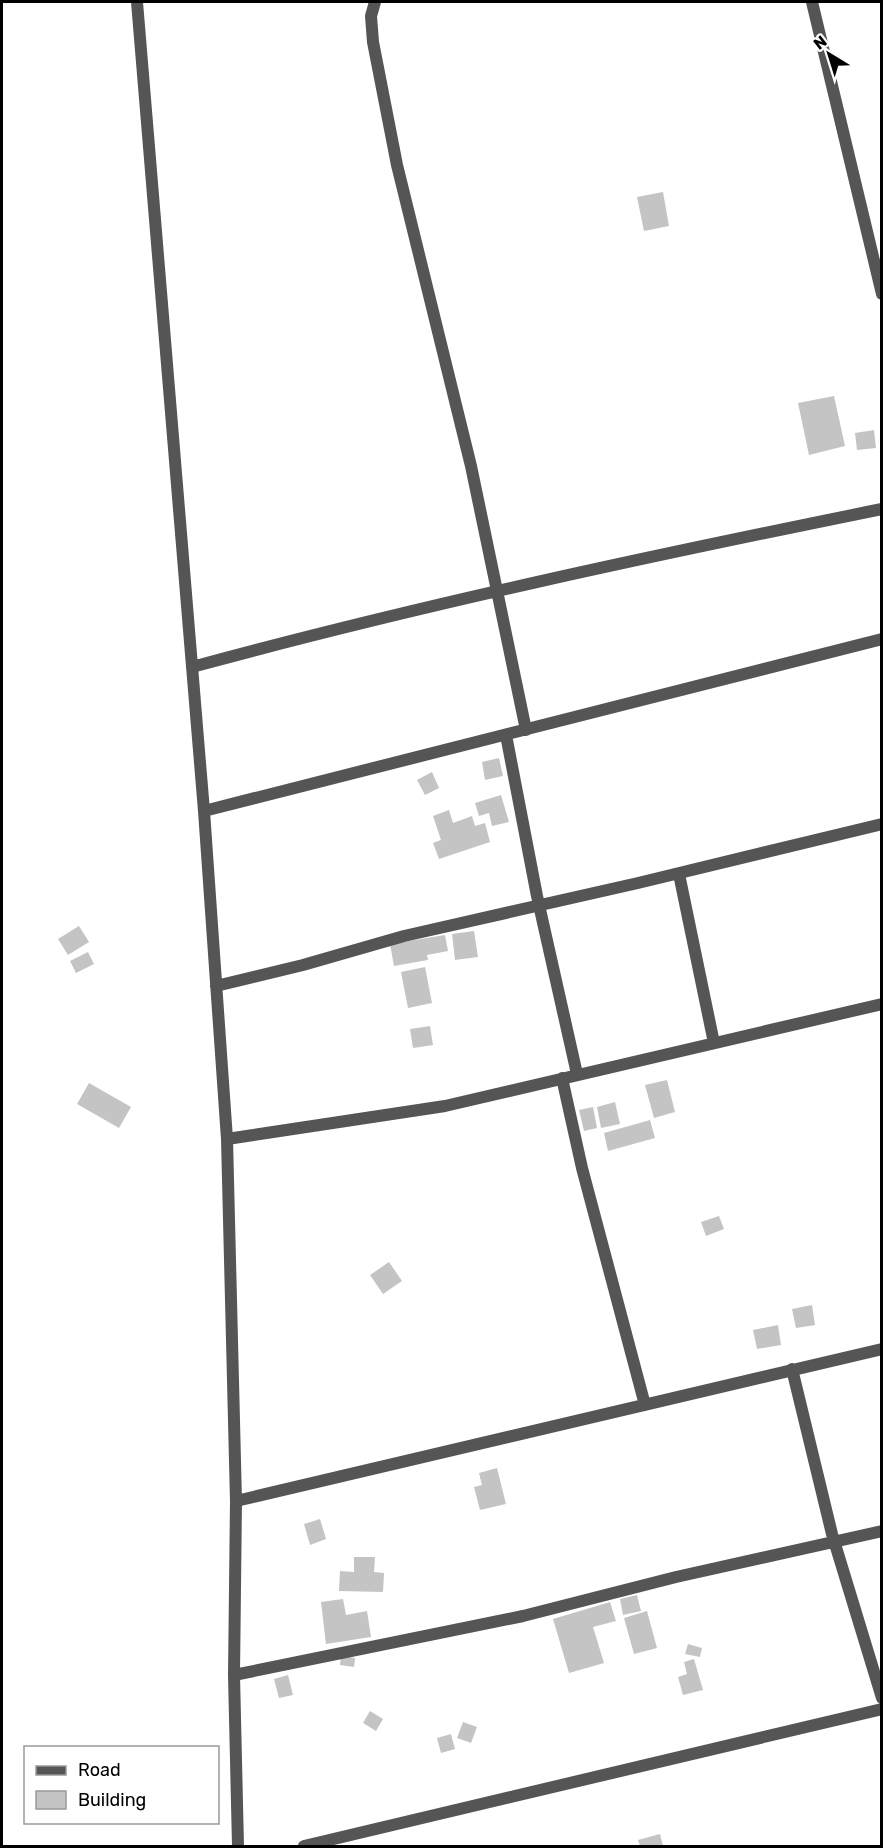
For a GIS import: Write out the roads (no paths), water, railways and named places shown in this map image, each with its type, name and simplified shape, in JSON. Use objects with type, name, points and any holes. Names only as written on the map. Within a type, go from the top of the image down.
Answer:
[{"type":"street","points":[[136,2],[204,811],[227,1139],[236,1501],[234,1675],[238,1846]]},
{"type":"street","points":[[375,2],[371,16],[373,42],[397,165],[471,466],[526,730]]},
{"type":"street","points":[[812,2],[882,294]]},
{"type":"street","points":[[192,667],[327,631],[497,590],[882,509]]},
{"type":"street","points":[[204,811],[882,639]]},
{"type":"street","points":[[506,735],[539,905],[577,1074]]},
{"type":"street","points":[[216,986],[303,965],[404,936],[679,874],[882,824]]},
{"type":"street","points":[[679,874],[714,1043]]},
{"type":"street","points":[[227,1139],[445,1106],[882,1004]]},
{"type":"street","points":[[561,1078],[582,1168],[645,1405]]},
{"type":"street","points":[[236,1501],[882,1349]]},
{"type":"street","points":[[792,1369],[834,1541],[882,1698]]},
{"type":"street","points":[[234,1675],[522,1616],[676,1577],[882,1531]]},
{"type":"street","points":[[304,1846],[882,1709]]}]
